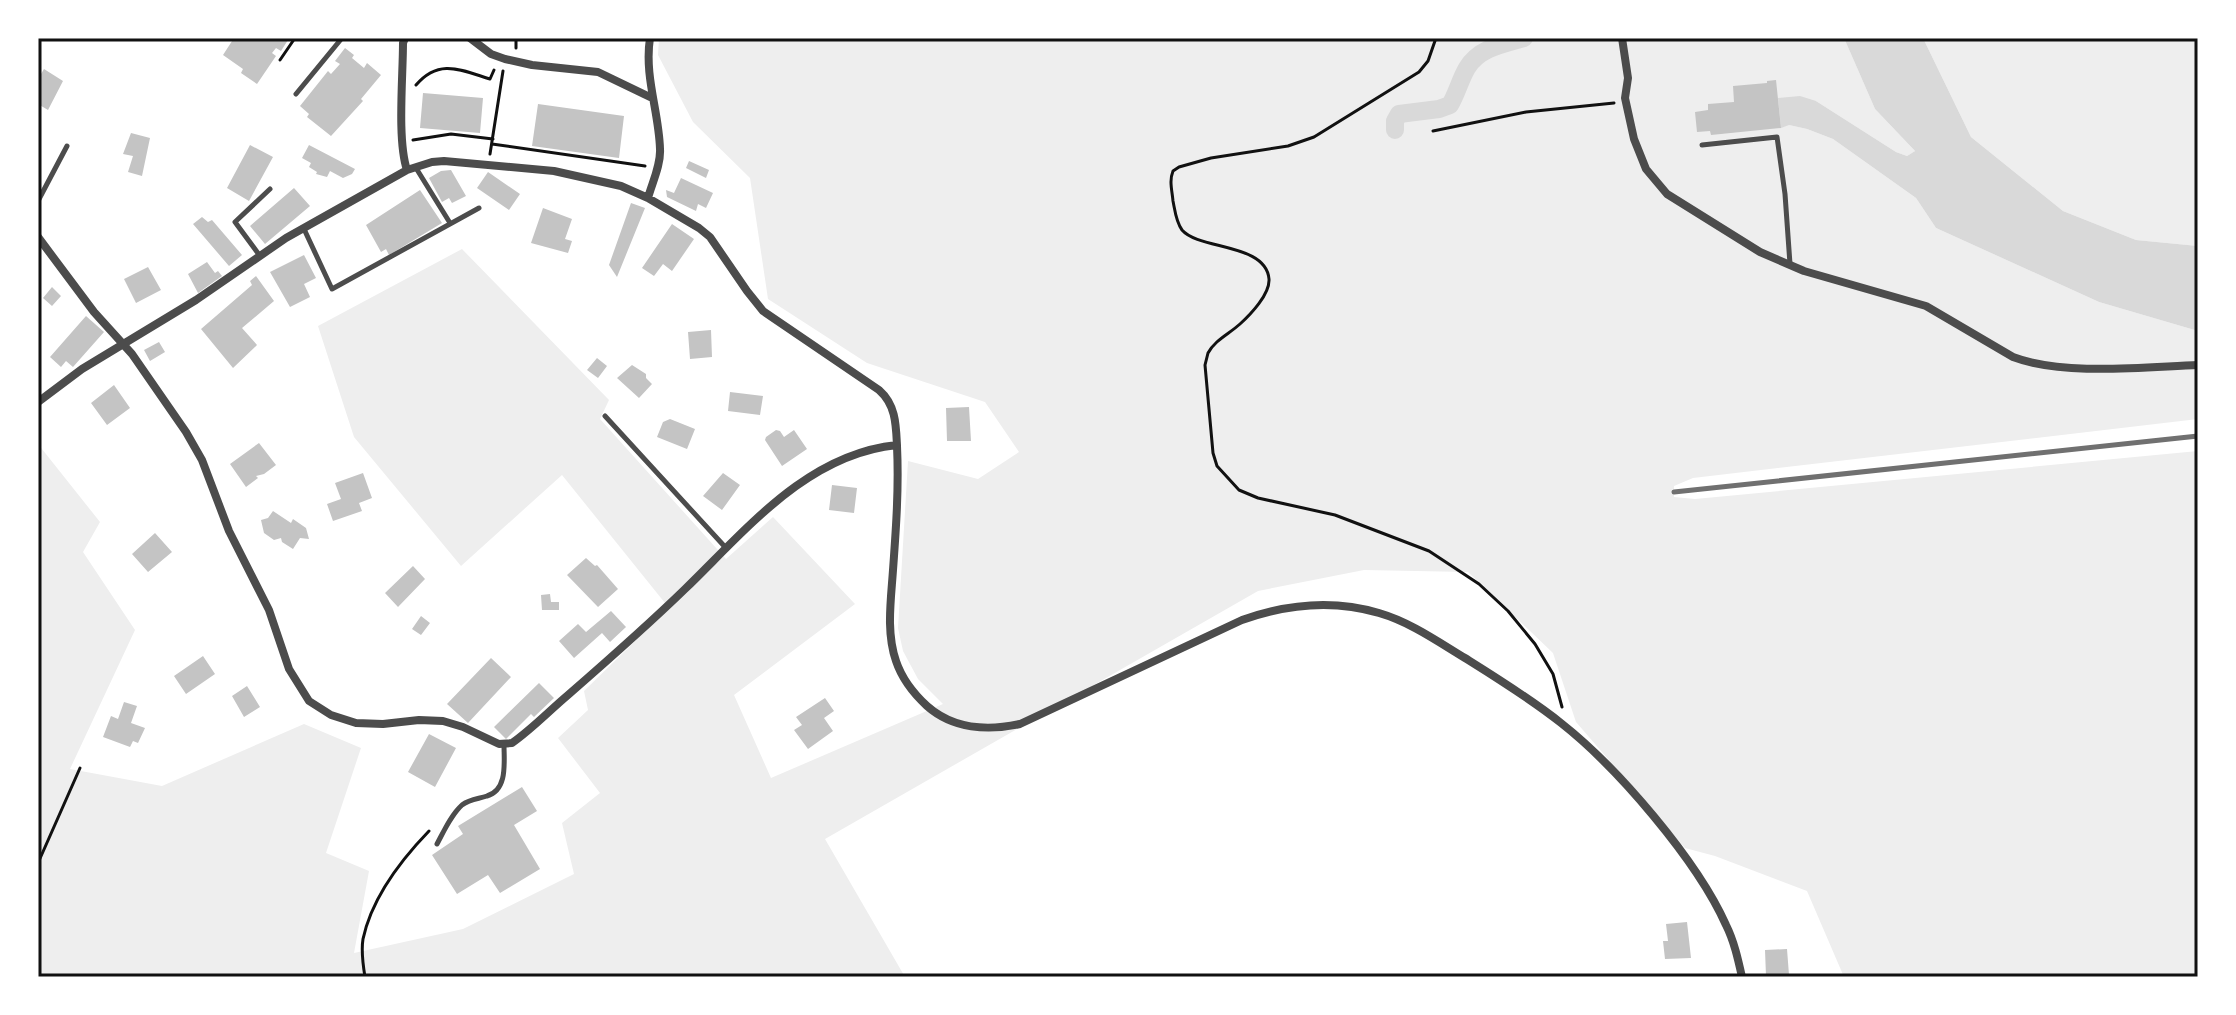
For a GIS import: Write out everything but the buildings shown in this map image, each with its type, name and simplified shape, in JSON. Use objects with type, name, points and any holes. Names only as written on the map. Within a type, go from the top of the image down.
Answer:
[{"type":"street","points":[[405,38],[403,141],[404,160],[411,169]]},
{"type":"street","points":[[470,38],[491,54],[505,59],[598,72],[652,98]]},
{"type":"street","points":[[648,198],[660,152],[648,64],[650,38]]},
{"type":"street","points":[[1622,38],[1628,78],[1626,101],[1639,154],[1646,169],[1667,194],[1760,252],[1836,281],[1926,306],[2013,357],[2037,365],[2198,365]]},
{"type":"street","points":[[38,402],[82,369],[196,300],[303,228],[411,169],[444,161],[489,164],[554,171],[621,186],[699,228],[710,237],[763,311],[886,395],[894,416],[897,445],[898,484],[890,615],[893,649],[910,688],[933,711],[958,724],[993,728],[1031,720],[1242,620],[1277,609],[1318,604],[1359,608],[1395,618],[1480,667],[1561,723],[1593,752],[1647,809],[1694,871],[1726,924],[1742,977]]},
{"type":"street","points":[[38,237],[94,312],[123,343],[186,432],[202,460],[229,531],[269,610],[289,669],[309,701],[331,715],[356,723],[443,721],[504,745],[516,740],[661,612],[774,502],[819,471],[862,451],[897,445]]},
{"type":"lane","points":[[296,94],[342,38]]},
{"type":"lane","points":[[1702,145],[1777,137],[1790,265]]},
{"type":"lane","points":[[38,201],[67,146]]},
{"type":"lane","points":[[411,169],[450,223]]},
{"type":"lane","points":[[260,256],[235,222],[270,189]]},
{"type":"lane","points":[[303,228],[332,289],[479,208]]},
{"type":"lane","points":[[605,416],[726,549]]},
{"type":"lane","points":[[437,844],[463,805],[472,799],[490,796],[497,790],[503,774],[504,745]]},
{"type":"path","points":[[280,60],[295,38]]},
{"type":"path","points":[[1436,38],[1428,61],[1419,72],[1328,130],[1288,146],[1211,158],[1173,171],[1170,182],[1176,219],[1184,232],[1198,240],[1216,243],[1252,257],[1263,265],[1269,277],[1263,297],[1240,324],[1208,353],[1205,365],[1213,453],[1217,466],[1239,490],[1258,498],[1335,515],[1429,551],[1479,584],[1508,611],[1535,644],[1553,674],[1562,708],[1561,723]]},
{"type":"path","points":[[403,91],[411,90],[423,76],[449,66],[490,79],[496,66],[504,68],[489,164]]},
{"type":"path","points":[[1433,131],[1515,114],[1626,101]]},
{"type":"path","points":[[403,141],[451,134],[657,168]]},
{"type":"path","points":[[38,863],[80,768]]},
{"type":"path","points":[[365,977],[363,940],[389,879],[434,827],[451,822]]},
{"type":"shaded area","points":[[659,38],[1844,38],[1875,109],[1915,151],[1907,156],[1896,152],[1816,101],[1789,125],[1833,139],[1916,198],[1936,228],[2099,302],[2198,331],[2198,419],[1693,478],[1674,486],[1674,497],[1695,499],[2198,451],[2198,977],[1844,977],[1807,891],[1715,856],[1685,848],[1576,722],[1553,653],[1468,572],[1364,570],[1258,591],[825,839],[905,977],[38,977],[38,444],[100,522],[83,552],[135,630],[70,769],[162,786],[304,724],[361,748],[326,853],[369,871],[354,953],[463,929],[574,874],[562,823],[600,793],[558,738],[588,710],[584,691],[669,608],[562,475],[461,566],[354,437],[318,326],[462,249],[609,400],[600,419],[726,559],[773,517],[855,604],[734,695],[771,778],[943,704],[918,679],[903,651],[898,628],[908,461],[978,479],[1019,452],[985,402],[867,363],[768,299],[750,178],[693,122],[658,55]]},
{"type":"shaded area","points":[[1844,38],[1923,38],[1971,137],[2063,211],[2136,240],[2198,246],[2198,331],[2099,302],[1936,228],[1916,198],[1833,139],[1789,125],[1781,128],[1778,98],[1800,96],[1816,101],[1896,152],[1907,156],[1915,151],[1875,109]]},
{"type":"shaded area","points":[[1923,38],[2198,38],[2198,246],[2136,240],[2063,211],[1971,137]]},
{"type":"waterway","points":[[1395,130],[1399,114],[1450,105],[1467,68],[1478,56],[1524,38]]},
{"type":"railway","points":[[1674,492],[2198,436]]}]
